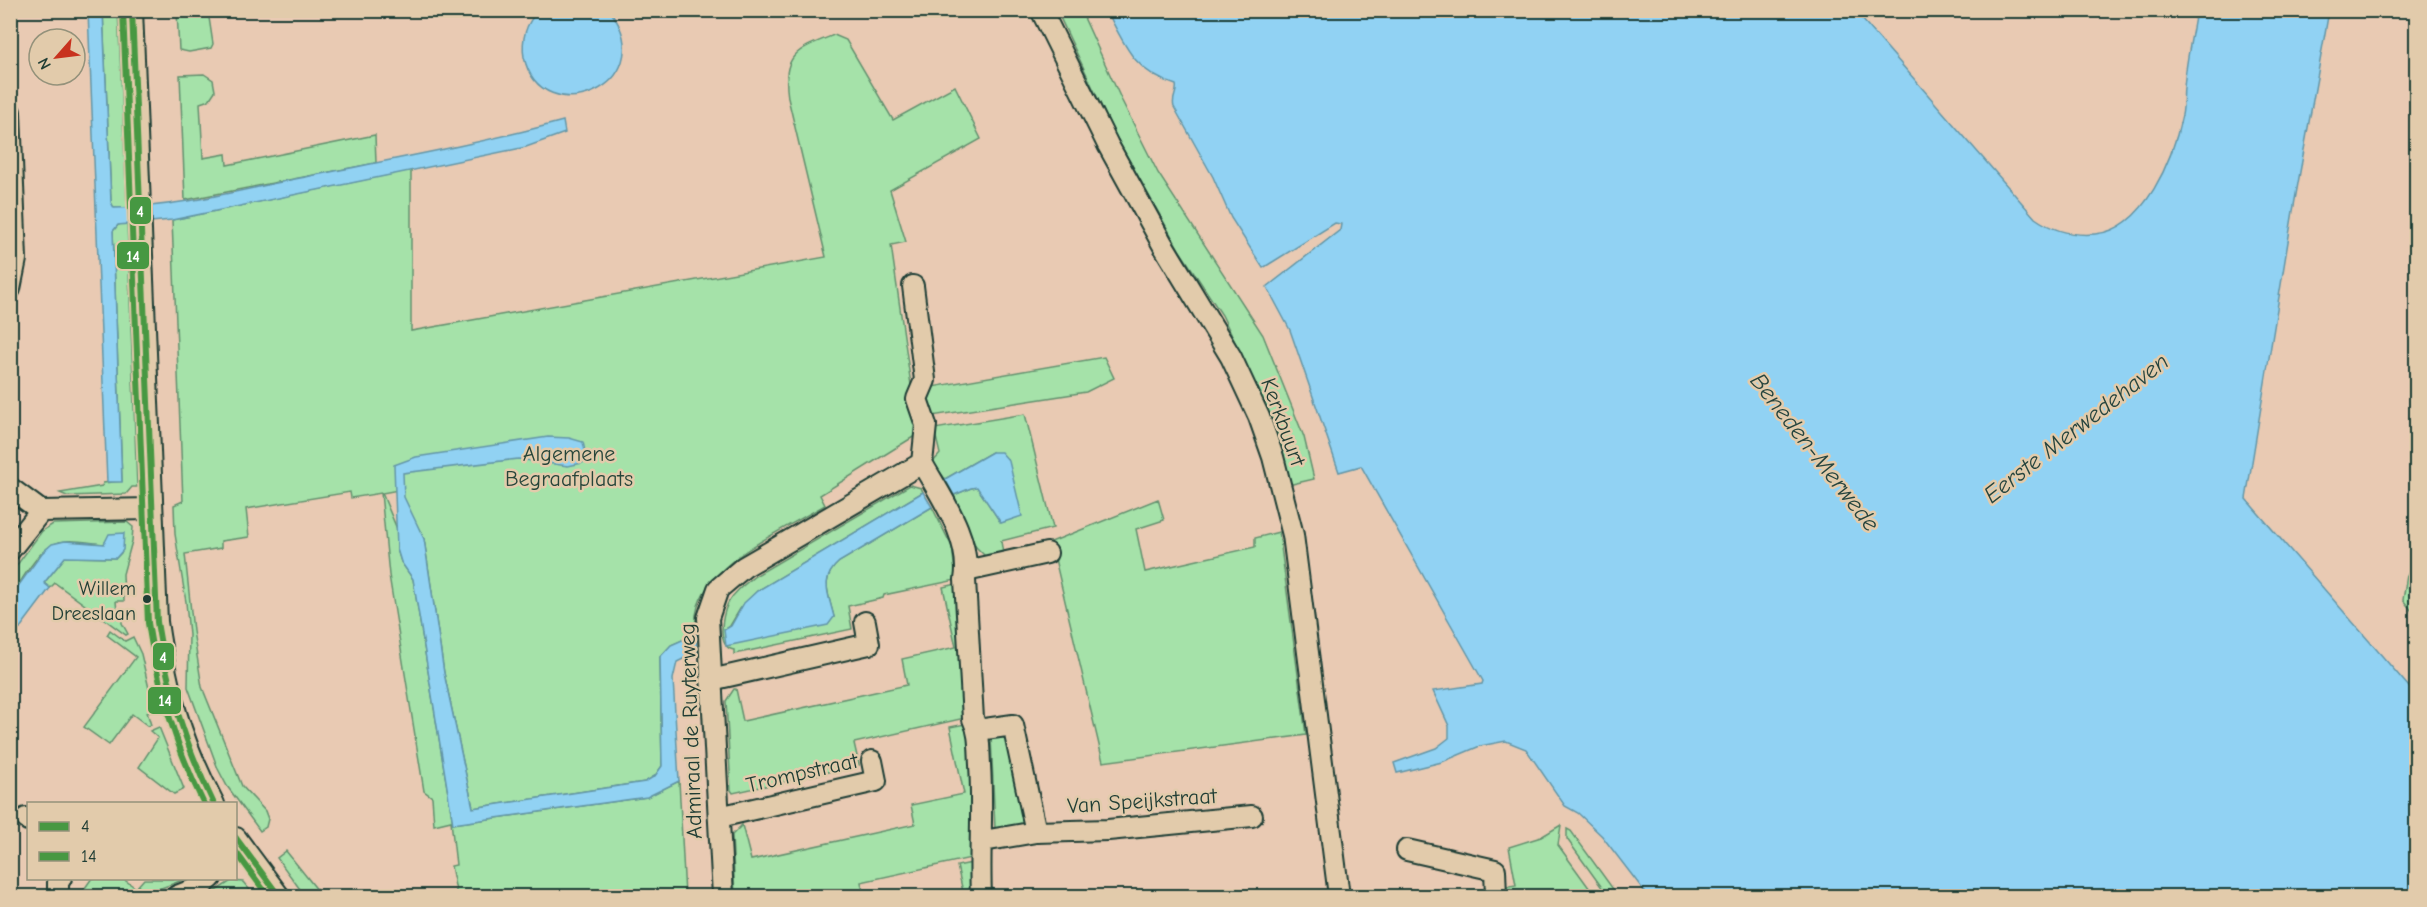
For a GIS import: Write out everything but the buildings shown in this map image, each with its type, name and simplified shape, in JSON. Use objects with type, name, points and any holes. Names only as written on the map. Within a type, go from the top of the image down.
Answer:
[{"type":"street","points":[[132,10],[157,622],[165,675],[186,744],[213,802]]},
{"type":"street","name":"Kerkbuurt","points":[[1041,10],[1113,155],[1163,245],[1231,357],[1259,417],[1273,456],[1293,535],[1339,897]]},
{"type":"street","points":[[10,112],[16,256],[10,290]]},
{"type":"street","points":[[913,286],[925,380],[917,399],[927,425],[922,463],[958,525],[966,571],[973,719],[978,730],[982,792],[981,897]]},
{"type":"street","name":"Admiraal de Ruyterweg","points":[[723,897],[708,618],[718,589],[744,567],[922,463]]},
{"type":"street","points":[[10,488],[41,511],[151,509]]},
{"type":"street","points":[[10,550],[41,511]]},
{"type":"street","points":[[966,571],[1047,553]]},
{"type":"street","points":[[711,680],[869,644],[865,622]]},
{"type":"street","points":[[978,730],[1013,725],[1036,832]]},
{"type":"street","name":"Trompstraat","points":[[719,817],[876,781],[872,761]]},
{"type":"street","name":"Van Speijkstraat","points":[[982,841],[1036,832],[1108,830],[1252,816]]},
{"type":"street","points":[[244,849],[279,897]]},
{"type":"street","points":[[1407,850],[1495,870],[1496,897]]},
{"type":"street","points":[[58,897],[59,880]]},
{"type":"street","points":[[177,897],[210,880]]},
{"type":"green space","points":[[103,11],[118,11],[127,208],[114,208],[111,202]]},
{"type":"green space","points":[[177,11],[208,11],[213,44],[211,48],[189,52],[179,50]]},
{"type":"green space","points":[[1057,11],[1081,11],[1158,173],[1263,335],[1304,437],[1314,479],[1288,485],[1277,438],[1250,373],[1222,315],[1180,251],[1114,133]]},
{"type":"green space","name":"Algemene Begraafplaats","points":[[834,35],[846,40],[893,120],[955,86],[981,139],[890,190],[906,242],[891,245],[918,434],[820,495],[825,505],[752,547],[734,560],[706,589],[697,610],[696,634],[671,645],[660,657],[662,766],[655,776],[645,782],[473,808],[444,673],[424,539],[398,490],[382,493],[397,529],[397,549],[401,562],[413,579],[453,824],[647,797],[679,781],[685,896],[457,896],[451,866],[456,865],[451,821],[434,825],[432,797],[424,791],[389,575],[381,493],[351,498],[350,492],[246,509],[249,537],[221,541],[221,548],[185,554],[193,631],[202,687],[242,786],[265,811],[268,819],[266,827],[260,831],[227,786],[218,769],[188,687],[189,635],[175,534],[174,505],[183,501],[172,220],[411,170],[411,331],[826,257],[788,98],[787,72],[790,63],[801,50]]},
{"type":"green space","points":[[204,74],[213,80],[215,91],[209,100],[200,103],[203,158],[226,154],[227,165],[375,135],[376,163],[185,200],[180,75]]},
{"type":"green space","points":[[127,222],[137,487],[132,487],[126,494],[67,496],[60,493],[122,481],[113,231],[118,225]]},
{"type":"green space","points":[[1104,357],[1114,378],[1086,392],[932,416],[926,388]]},
{"type":"green space","points":[[1025,414],[1053,528],[1001,541],[1003,554],[987,558],[976,547],[954,495],[977,487],[1001,523],[992,452],[945,479],[933,462],[940,454],[934,429]]},
{"type":"green space","points":[[910,485],[921,488],[923,492],[757,591],[740,609],[730,626],[724,630],[834,617],[827,588],[827,581],[833,568],[839,562],[932,507],[952,547],[956,580],[884,595],[883,598],[848,606],[852,629],[734,654],[734,650],[728,648],[722,630],[724,615],[728,603],[740,588],[755,576]]},
{"type":"green space","points":[[1158,499],[1164,520],[1136,529],[1145,572],[1255,547],[1255,538],[1279,532],[1306,735],[1103,762],[1051,542]]},
{"type":"green space","points":[[127,522],[133,527],[132,541],[123,574],[124,601],[116,601],[117,612],[122,612],[122,623],[128,634],[126,635],[55,583],[50,588],[44,583],[65,557],[116,558],[121,553],[123,538],[109,536],[104,544],[66,541],[49,547],[34,562],[11,596],[11,573],[42,531],[53,524]]},
{"type":"green space","points":[[2416,566],[2416,616],[2403,600],[2407,575]]},
{"type":"green space","points":[[957,584],[965,718],[854,743],[859,765],[733,793],[726,701],[734,689],[736,689],[743,721],[907,685],[902,659],[956,647],[943,587]]},
{"type":"green space","points":[[110,630],[125,641],[133,637],[141,654],[154,710],[147,712],[151,725],[148,726],[132,714],[109,745],[84,727],[136,657],[107,635]]},
{"type":"green space","points":[[965,724],[973,773],[971,858],[861,882],[864,896],[735,896],[732,835],[742,825],[751,860],[915,824],[911,805],[964,794],[950,727]]},
{"type":"green space","points":[[159,727],[184,789],[174,794],[139,767],[158,738],[150,731]]},
{"type":"green space","points":[[991,735],[1005,736],[1007,740],[1024,817],[1020,825],[1012,828],[995,830]]},
{"type":"green space","points":[[1561,825],[1558,845],[1595,896],[1577,896],[1576,892],[1501,896],[1504,887],[1516,885],[1509,847],[1541,837]]},
{"type":"green space","points":[[1567,829],[1571,831],[1618,896],[1608,896],[1567,839]]},
{"type":"green space","points":[[286,851],[320,896],[305,896],[277,858]]},
{"type":"green space","points":[[972,863],[974,896],[964,896],[957,866]]},
{"type":"green space","points":[[91,880],[124,880],[136,888],[143,880],[182,880],[160,889],[136,894],[86,896],[85,888]]},
{"type":"green space","points":[[231,881],[243,882],[255,896],[208,896]]},
{"type":"water","points":[[609,10],[623,38],[622,61],[611,79],[594,92],[573,97],[552,93],[535,80],[524,57],[523,44],[525,32],[538,11]]},
{"type":"water","points":[[88,11],[103,11],[111,202],[114,208],[159,205],[205,198],[463,145],[563,121],[565,133],[526,147],[172,220],[118,225],[113,231],[122,482],[107,482]]},
{"type":"water","points":[[1107,11],[1855,11],[2035,218],[2056,229],[2071,233],[2095,234],[2113,230],[2128,220],[2142,206],[2164,170],[2182,115],[2186,69],[2196,11],[2329,11],[2293,211],[2246,499],[2416,695],[2416,896],[1648,896],[1602,836],[1578,813],[1565,806],[1526,749],[1506,741],[1480,746],[1442,762],[1397,773],[1394,763],[1436,748],[1449,738],[1449,726],[1433,691],[1482,684],[1483,681],[1361,466],[1339,472],[1290,330],[1267,287],[1340,230],[1341,224],[1335,223],[1263,268],[1231,218],[1213,177],[1174,107],[1176,85],[1162,80],[1141,66],[1126,47]]},
{"type":"water","points":[[548,437],[569,438],[583,442],[587,460],[568,466],[518,459],[403,473],[404,497],[424,539],[444,673],[473,808],[645,782],[655,776],[662,766],[660,657],[671,645],[696,634],[697,652],[677,662],[673,679],[679,781],[647,797],[453,824],[413,579],[401,562],[397,549],[394,465],[416,457]]},
{"type":"water","points":[[992,452],[1001,452],[1009,461],[1022,516],[1001,523],[977,487],[954,495],[945,479]]},
{"type":"water","points":[[923,492],[932,507],[839,562],[833,568],[827,581],[827,588],[834,617],[828,625],[726,646],[724,630],[731,626],[744,603],[757,591]]},
{"type":"water","points":[[124,533],[123,550],[116,558],[65,557],[44,583],[50,588],[11,640],[11,596],[42,553],[52,544],[65,541],[104,544],[109,534]]},
{"type":"transit line","name":"14","points":[[123,10],[148,623],[169,716],[184,760],[203,802]]},
{"type":"transit line","name":"4","points":[[132,10],[157,622],[178,715],[194,760],[213,802]]},
{"type":"transit line","name":"4","points":[[237,839],[279,896]]},
{"type":"transit line","name":"14","points":[[237,853],[268,896]]},
{"type":"place","name":"Willem Dreeslaan","points":[[147,599]]},
{"type":"water label","name":"Eerste Merwedehaven","points":[[2076,428]]},
{"type":"water label","name":"Beneden-Merwede","points":[[1815,452]]}]
